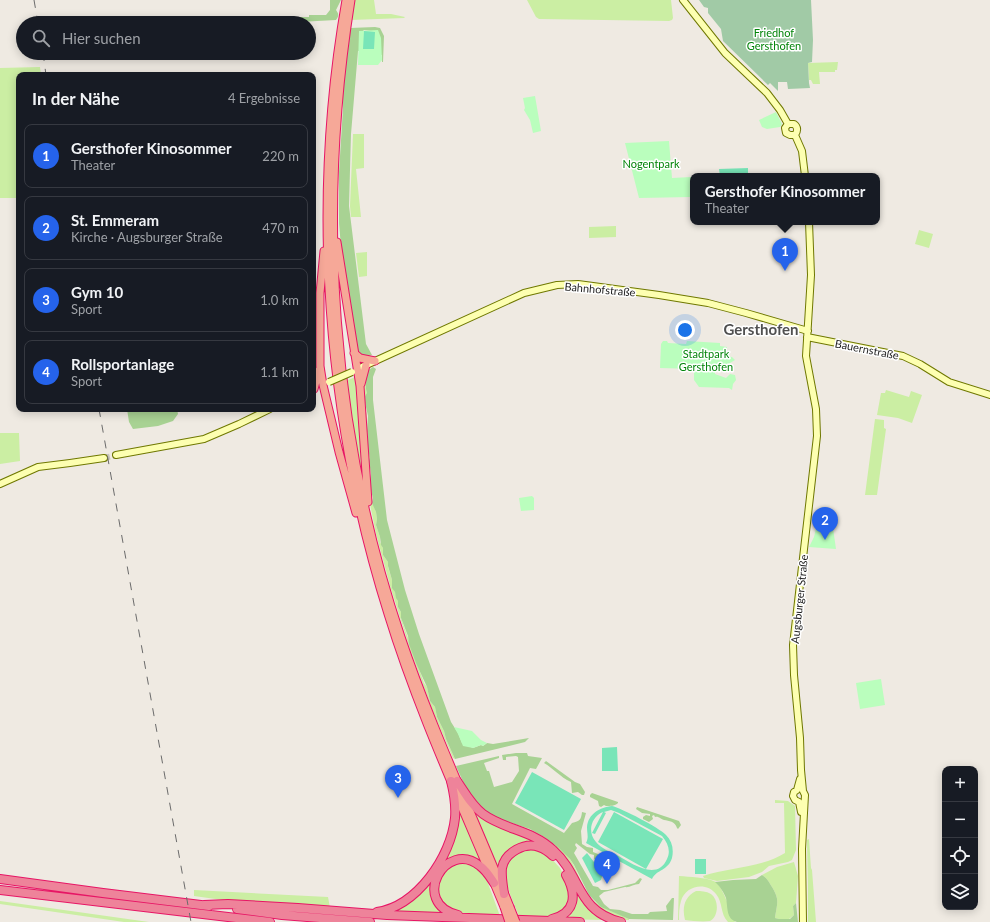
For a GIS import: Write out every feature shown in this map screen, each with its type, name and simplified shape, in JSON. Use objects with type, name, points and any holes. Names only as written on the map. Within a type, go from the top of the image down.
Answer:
[{"type":"highway","points":[[346,0],[337,53],[330,132],[327,233],[331,314],[339,394],[353,476],[370,552]]},
{"type":"highway","points":[[351,0],[339,96],[334,157],[333,219],[335,293],[342,372],[353,448],[369,524],[383,579],[406,651],[454,781],[494,883],[516,922]]},
{"type":"highway","points":[[333,219],[354,353],[354,371],[360,386],[369,524]]},
{"type":"highway","points":[[316,380],[320,366],[320,283],[327,233]]},
{"type":"highway","points":[[354,353],[360,358],[375,362]]},
{"type":"highway","points":[[360,386],[366,365]]},
{"type":"highway","points":[[320,366],[326,384],[326,400],[352,500],[370,552],[403,659],[425,719],[504,894]]},
{"type":"highway","points":[[316,392],[326,400]]},
{"type":"highway","points":[[364,914],[383,911],[405,902],[426,882],[435,869],[449,842],[454,824],[454,781]]},
{"type":"highway","points":[[454,781],[469,800],[482,813],[497,823],[531,834],[547,844],[567,866],[587,902],[601,915],[621,922]]},
{"type":"highway","points":[[509,922],[504,894],[502,868],[512,852],[529,846],[538,847],[547,851],[555,858],[568,879],[573,891],[571,906],[567,912],[557,918],[543,921]]},
{"type":"highway","points":[[471,918],[448,912],[439,904],[434,890],[438,872],[452,861],[468,860],[482,867],[494,883]]},
{"type":"highway","points":[[0,879],[282,915],[370,922]]},
{"type":"highway","points":[[0,890],[270,922]]},
{"type":"highway","points":[[204,905],[228,904],[364,914],[580,922]]},
{"type":"highway","points":[[236,919],[248,922]]},
{"type":"main road","points":[[683,0],[725,53],[767,93],[780,110],[788,124],[785,128],[786,133],[791,136],[795,135],[802,151],[805,173]]},
{"type":"main road","name":"Augsburger Straße","points":[[800,791],[801,772],[793,645],[818,436],[816,410],[806,361],[811,269],[809,225]]},
{"type":"main road","name":"Bahnhofstraße","points":[[316,389],[524,293],[546,287],[566,284],[586,285],[659,295],[717,305],[808,334]]},
{"type":"main road","name":"Bauernstraße","points":[[808,334],[903,356],[920,364],[949,382],[990,395]]},
{"type":"main road","points":[[116,455],[204,439],[264,412]]},
{"type":"main road","points":[[2,483],[42,466],[104,458]]},
{"type":"main road","name":"Augsburger Straße","points":[[801,800],[795,800],[793,796],[794,792],[800,791],[805,795],[801,800],[804,840],[802,849],[803,922]]},
{"type":"green space","points":[[330,0],[341,0],[336,10],[338,17],[336,20],[316,21],[316,16],[309,16],[326,15],[330,10]]},
{"type":"green space","points":[[354,0],[374,0],[376,14],[391,14],[405,17],[351,20]]},
{"type":"green space","points":[[527,0],[671,0],[673,18],[669,21],[539,19],[536,17]]},
{"type":"green space","name":"Friedhof Gersthofen","points":[[699,0],[811,0],[813,40],[812,62],[808,63],[810,88],[788,89],[787,82],[778,82],[778,91],[770,83],[768,85],[723,41],[721,29],[708,13],[708,8],[704,7]]},
{"type":"green space","points":[[350,28],[380,28],[384,36],[383,62],[382,55],[376,54],[371,31],[364,30],[362,32],[365,51],[358,51],[351,134],[349,206],[366,344],[372,355],[366,357],[358,354],[342,259],[339,223],[339,172],[343,108],[342,93]]},
{"type":"green space","points":[[378,30],[381,38],[382,60],[378,65],[358,65],[359,31]]},
{"type":"green space","points":[[364,31],[375,32],[374,49],[363,49]]},
{"type":"green space","points":[[838,62],[837,70],[835,70],[835,72],[819,72],[820,84],[813,84],[811,80],[809,80],[808,63]]},
{"type":"green space","points":[[40,67],[41,72],[16,72],[16,198],[0,198],[0,68]]},
{"type":"green space","points":[[535,96],[541,131],[533,133],[530,120],[524,110],[523,98]]},
{"type":"green space","points":[[776,112],[782,124],[780,127],[767,129],[762,127],[759,120]]},
{"type":"green space","points":[[353,134],[364,134],[364,168],[356,169],[361,217],[351,217],[350,206]]},
{"type":"green space","name":"Nogentpark","points":[[669,141],[672,178],[690,177],[690,197],[639,198],[625,143]]},
{"type":"green space","points":[[748,168],[748,173],[720,173],[719,169]]},
{"type":"green space","points":[[616,226],[616,237],[589,238],[589,227]]},
{"type":"green space","points":[[919,230],[933,234],[929,248],[915,244]]},
{"type":"green space","points":[[367,252],[367,276],[359,277],[356,253]]},
{"type":"green space","name":"Stadtpark Gersthofen","points":[[663,341],[667,341],[668,343],[686,344],[687,341],[720,343],[720,346],[727,347],[726,356],[732,357],[735,360],[715,372],[715,374],[726,378],[730,374],[735,375],[736,380],[733,384],[732,390],[729,388],[699,387],[694,380],[694,369],[660,368],[661,344]]},
{"type":"green space","points":[[373,367],[376,369],[373,377],[373,400],[387,520],[405,590],[419,634],[451,722],[462,743],[473,748],[481,745],[483,746],[487,743],[493,744],[529,738],[525,742],[455,759],[437,717],[435,707],[430,701],[427,687],[409,644],[408,636],[401,618],[401,612],[398,607],[398,601],[392,588],[392,580],[388,562],[383,555],[383,548],[376,525],[376,512],[372,503],[373,498],[370,487],[371,474],[367,431],[368,416],[364,398],[367,393],[365,376],[367,371]]},
{"type":"green space","points":[[365,376],[367,393],[365,405],[370,456],[372,501],[376,512],[376,525],[383,548],[383,555],[388,562],[392,583],[398,601],[398,607],[401,612],[401,618],[424,683],[427,687],[430,701],[435,707],[437,717],[455,759],[453,758],[434,714],[411,652],[391,589],[376,534],[370,504],[363,389]]},
{"type":"green space","points":[[357,377],[365,493],[346,381]]},
{"type":"green space","points":[[886,390],[909,397],[911,391],[922,395],[912,423],[898,418],[877,415],[881,393],[885,393]]},
{"type":"green space","points":[[127,412],[178,412],[178,414],[173,421],[158,426],[133,429],[129,422]]},
{"type":"green space","points":[[875,419],[884,420],[884,428],[886,429],[877,495],[865,495]]},
{"type":"green space","points":[[0,433],[19,433],[20,461],[0,464]]},
{"type":"green space","points":[[532,496],[534,498],[534,510],[521,511],[519,498]]},
{"type":"green space","points":[[827,518],[832,521],[836,549],[809,547],[814,537],[818,520]]},
{"type":"green space","points":[[881,679],[885,705],[860,709],[856,683]]},
{"type":"green space","points":[[454,727],[472,731],[481,740],[487,743],[483,746],[481,745],[473,748],[463,746]]},
{"type":"green space","points":[[617,747],[618,771],[602,771],[602,748]]},
{"type":"green space","points":[[527,753],[528,756],[542,758],[536,769],[530,768],[512,804],[564,833],[572,823],[580,820],[582,812],[586,813],[581,831],[582,844],[593,848],[593,852],[598,854],[600,858],[596,860],[594,859],[594,855],[590,854],[576,843],[575,845],[577,848],[574,853],[593,886],[598,887],[601,890],[608,890],[635,883],[640,878],[642,879],[639,884],[604,892],[599,896],[604,904],[610,909],[620,910],[632,914],[648,914],[650,912],[667,911],[666,906],[672,898],[674,898],[673,920],[629,919],[601,907],[589,895],[574,865],[559,848],[530,829],[502,820],[487,812],[469,795],[456,766],[499,756],[499,758],[484,763],[487,771],[489,771],[494,787],[512,782],[519,771],[518,757],[506,757],[506,760],[503,760],[502,755]]},
{"type":"green space","points":[[546,761],[580,784],[585,792],[584,795],[578,792],[572,793],[571,782],[563,778],[544,763]]},
{"type":"green space","points":[[532,772],[581,799],[564,830],[515,803]]},
{"type":"green space","points":[[592,793],[618,803],[614,805],[604,805],[601,807],[599,806],[598,801],[590,797]]},
{"type":"green space","points":[[469,795],[482,808],[493,815],[507,822],[533,831],[545,837],[560,848],[571,861],[585,889],[594,901],[602,907],[629,920],[623,920],[595,908],[558,851],[490,817]]},
{"type":"green space","points":[[456,799],[485,869],[459,858],[432,883],[447,914],[387,912],[397,908],[446,854]]},
{"type":"green space","points":[[775,800],[788,801],[795,806],[796,850],[792,860],[769,866],[762,872],[749,877],[717,881],[704,878],[703,876],[713,873],[766,862],[785,853],[784,803],[775,803]]},
{"type":"green space","points":[[469,803],[549,849],[521,845],[500,873]]},
{"type":"green space","points":[[612,806],[656,828],[670,840],[673,851],[672,858],[668,865],[657,873],[652,879],[586,843],[588,837],[588,822],[592,815],[603,808]],"holes":[[[611,810],[662,836],[666,841],[669,850],[667,859],[663,866],[657,869],[644,869],[606,850],[596,842],[593,838],[591,829],[593,821],[596,817],[603,812],[592,833],[595,834],[606,813],[604,812]]]},
{"type":"green space","points":[[637,807],[679,821],[681,825],[678,829],[675,824],[670,821],[655,817],[654,815],[652,816],[653,819],[649,822],[643,819],[643,817],[646,815],[650,816],[650,814],[642,813],[636,809]]},
{"type":"green space","points":[[614,812],[663,839],[646,869],[598,842]]},
{"type":"green space","points":[[809,839],[816,922],[808,922],[807,840]]},
{"type":"green space","points":[[533,848],[548,855],[560,868],[569,885],[570,905],[555,917],[519,916],[507,884],[505,875],[506,866],[509,859],[517,852]]},
{"type":"green space","points":[[587,853],[594,862],[598,860],[606,874],[602,876],[601,880],[595,883],[582,858]]},
{"type":"green space","points":[[695,859],[706,859],[706,874],[695,874]]},
{"type":"green space","points":[[466,862],[482,871],[500,916],[464,915],[440,905],[437,879],[448,865]]},
{"type":"green space","points":[[794,862],[798,876],[796,903],[793,906],[794,915],[789,919],[775,918],[777,902],[775,891],[762,875],[777,867]]},
{"type":"green space","points":[[762,875],[775,891],[777,902],[775,918],[790,919],[794,915],[793,906],[796,903],[798,922],[737,922],[733,921],[729,916],[726,898],[715,882],[756,879]]},
{"type":"green space","points":[[679,876],[702,878],[716,882],[724,894],[735,922],[728,922],[725,919],[720,901],[716,894],[712,890],[702,887],[691,889],[683,896],[680,903],[678,920]]},
{"type":"green space","points":[[572,881],[583,902],[604,920],[562,919],[568,914]]},
{"type":"green space","points":[[194,890],[328,897],[330,908],[237,902],[194,896]]},
{"type":"green space","points":[[696,891],[704,891],[714,897],[717,908],[715,916],[710,921],[685,920],[684,907],[686,900]]},
{"type":"green space","points":[[0,901],[149,922],[124,922],[0,904]]},
{"type":"tunnel","points":[[104,458],[116,455]]},
{"type":"railway","points":[[34,0],[37,16]]},
{"type":"railway","points":[[44,60],[46,72]]},
{"type":"railway","points":[[100,412],[191,922]]},
{"type":"place","name":"Gersthofer Kinosommer","points":[[785,271]]},
{"type":"place","name":"St. Emmeram","points":[[825,540]]},
{"type":"place","name":"Gym 10","points":[[398,798]]},
{"type":"place","name":"Rollsportanlage","points":[[607,884]]},
{"type":"district","name":"Gersthofen","points":[[761,329]]}]
